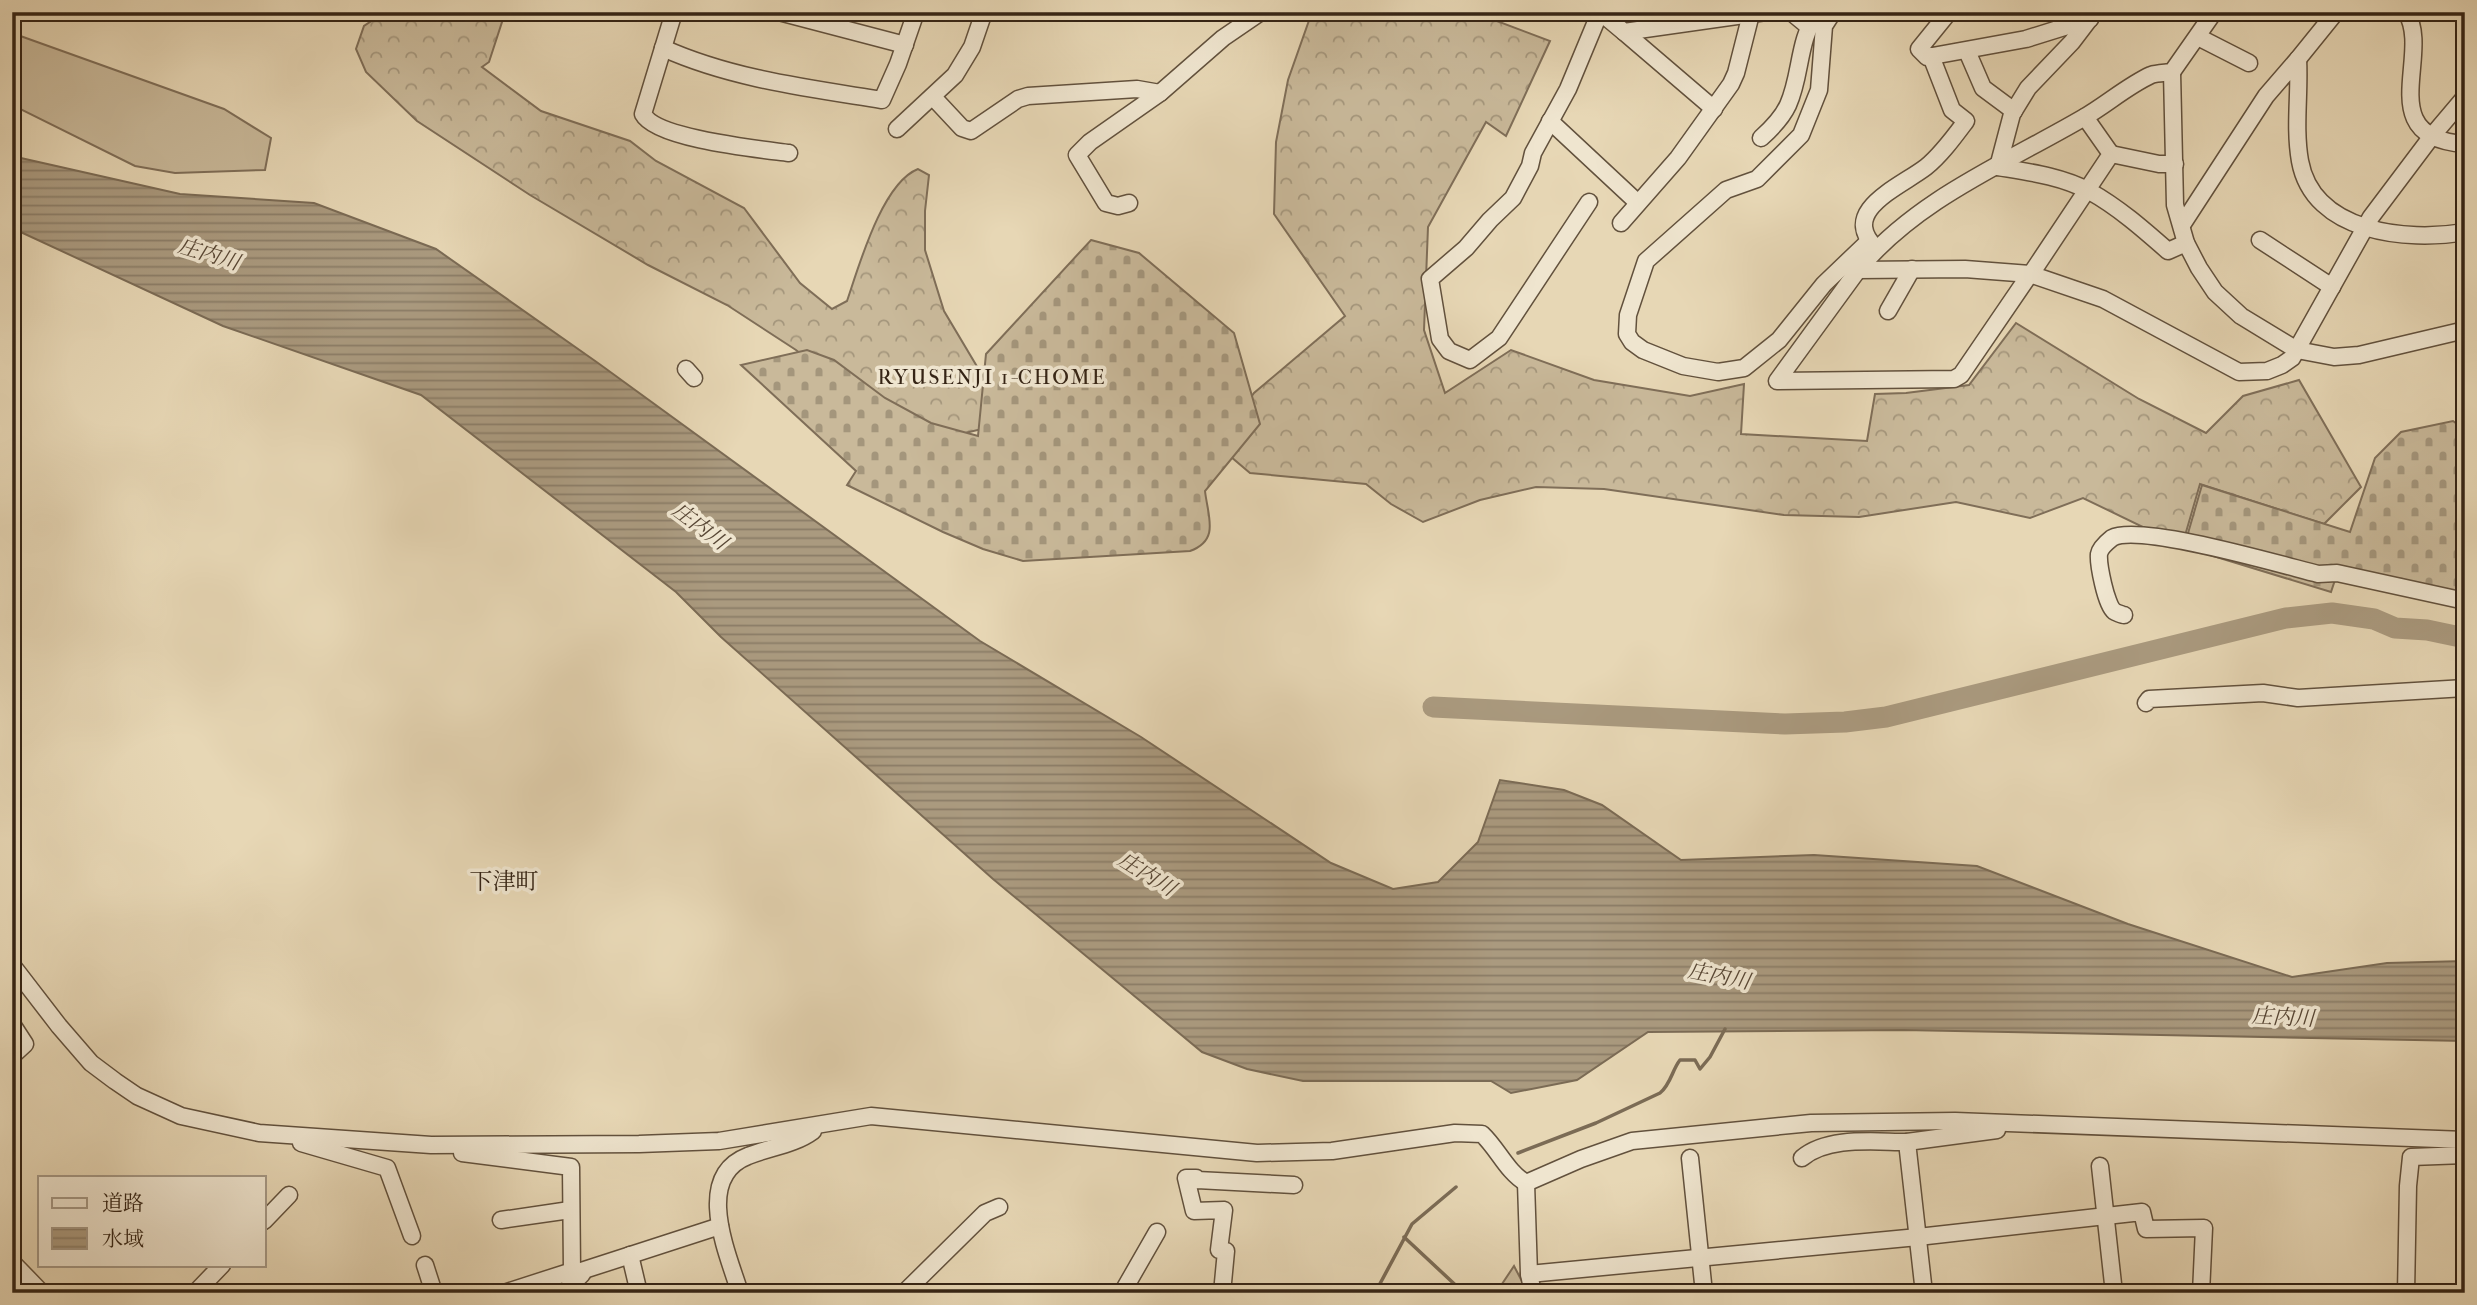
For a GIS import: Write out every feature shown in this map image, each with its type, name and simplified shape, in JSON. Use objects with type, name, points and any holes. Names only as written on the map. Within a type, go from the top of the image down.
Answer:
[{"type":"street","points":[[674,12],[643,114],[646,120],[663,129],[704,140],[789,153]]},
{"type":"street","points":[[779,12],[905,45]]},
{"type":"street","points":[[663,48],[718,70],[882,100],[916,12]]},
{"type":"street","points":[[897,129],[955,75],[972,47],[984,12]]},
{"type":"street","points":[[1129,203],[1118,206],[1106,203],[1077,155],[1090,142],[1160,93],[1223,38],[1261,12]]},
{"type":"street","points":[[1589,202],[1499,338],[1470,360],[1448,351],[1440,339],[1430,279],[1466,248],[1513,198],[1568,89],[1600,12],[1714,109]]},
{"type":"street","points":[[1761,138],[1788,106],[1813,19],[1791,12]]},
{"type":"street","points":[[1833,12],[1824,26],[1819,90],[1801,135],[1757,179],[1726,190],[1646,261],[1628,315],[1627,334],[1632,342],[1643,350],[1683,366],[1718,372],[1744,368],[1779,340],[1824,284],[1873,245],[1947,193],[2085,117],[2152,74],[2172,72]]},
{"type":"street","points":[[1949,12],[1919,49],[1927,57],[2026,39],[2093,16]]},
{"type":"street","points":[[2214,12],[2172,72],[2175,205],[2186,243],[2215,292],[2241,316],[2297,350],[2334,357],[2358,355],[2465,330]]},
{"type":"street","points":[[2182,225],[2258,108],[2336,12]]},
{"type":"street","points":[[2406,12],[2415,34],[2409,89],[2412,110],[2424,130],[2432,136],[2442,141],[2465,144]]},
{"type":"street","points":[[1621,223],[1678,158],[1714,109],[1736,73],[1759,13],[1624,32]]},
{"type":"street","points":[[1998,167],[2014,111],[2028,88],[2093,16]]},
{"type":"street","points":[[2198,37],[2249,63]]},
{"type":"street","points":[[1967,51],[1983,88],[2014,111]]},
{"type":"street","points":[[1873,245],[1864,234],[1862,224],[1870,208],[1928,165],[1966,121],[1952,110],[1931,56]]},
{"type":"street","points":[[2298,59],[2298,141],[2301,164],[2314,192],[2329,208],[2365,228],[2423,236],[2465,232]]},
{"type":"street","points":[[933,97],[962,128],[971,131],[1018,99],[1028,96],[1138,89],[1160,93]]},
{"type":"street","points":[[1858,270],[2005,270],[2031,274],[2103,299],[2239,372],[2255,373],[2277,368],[2292,358],[2365,228],[2432,136],[2465,97]]},
{"type":"street","points":[[2085,117],[2111,154],[2159,164],[2175,164]]},
{"type":"street","points":[[1550,121],[1638,203]]},
{"type":"street","points":[[1873,245],[1858,270],[1777,381],[1954,379],[1961,375],[2111,154]]},
{"type":"street","points":[[1998,167],[2038,173],[2088,190],[2119,210],[2168,251],[2186,243]]},
{"type":"street","points":[[2260,240],[2332,287]]},
{"type":"street","points":[[1888,311],[1912,269]]},
{"type":"street","points":[[2123,615],[2110,606],[2101,573],[2099,553],[2102,546],[2114,537],[2128,535],[2180,539],[2318,574],[2337,573],[2465,601]]},
{"type":"street","points":[[2146,703],[2149,699],[2251,694],[2298,698],[2465,688]]},
{"type":"street","points":[[12,965],[91,1063],[137,1096],[181,1116],[259,1133],[431,1145],[639,1144],[719,1141],[818,1127],[871,1116],[1256,1153],[1332,1151],[1455,1133],[1482,1134],[1495,1146],[1514,1176],[1526,1183]]},
{"type":"street","points":[[12,1024],[25,1044],[12,1056]]},
{"type":"street","points":[[1526,1183],[1632,1141],[1811,1123],[1955,1121],[2465,1140]]},
{"type":"street","points":[[1802,1158],[1811,1151],[1845,1142],[1907,1142],[2028,1125]]},
{"type":"street","points":[[740,1293],[720,1226],[719,1190],[723,1175],[734,1163],[797,1141],[818,1127]]},
{"type":"street","points":[[294,1136],[297,1142],[387,1167],[412,1236]]},
{"type":"street","points":[[1907,1142],[1924,1293]]},
{"type":"street","points":[[431,1145],[461,1153],[571,1167],[570,1210],[578,1272],[587,1293]]},
{"type":"street","points":[[2406,1293],[2407,1186],[2411,1157],[2465,1155]]},
{"type":"street","points":[[1690,1158],[1704,1293]]},
{"type":"street","points":[[2100,1166],[2114,1293]]},
{"type":"street","points":[[1222,1293],[1226,1251],[1219,1250],[1224,1210],[1194,1211],[1186,1178],[1294,1185]]},
{"type":"street","points":[[1526,1183],[1529,1274],[1533,1293]]},
{"type":"street","points":[[266,1219],[289,1195]]},
{"type":"street","points":[[904,1293],[985,1213],[999,1207]]},
{"type":"street","points":[[501,1220],[570,1210]]},
{"type":"street","points":[[1529,1274],[1918,1237],[2143,1212],[2146,1229],[2203,1228],[2201,1293]]},
{"type":"street","points":[[504,1293],[720,1226]]},
{"type":"street","points":[[1122,1293],[1157,1232]]},
{"type":"street","points":[[630,1255],[639,1293]]},
{"type":"street","points":[[12,1262],[42,1293]]},
{"type":"street","points":[[425,1265],[435,1293]]},
{"type":"street","points":[[195,1293],[221,1266]]},
{"type":"street","points":[[563,1293],[578,1272]]},
{"type":"green space","points":[[385,12],[497,12],[502,22],[489,62],[482,67],[541,111],[630,141],[656,161],[744,208],[800,283],[832,309],[847,301],[865,248],[893,191],[905,177],[918,169],[929,175],[925,250],[944,311],[991,390],[986,428],[949,437],[835,381],[796,350],[727,305],[648,265],[530,195],[417,121],[366,72],[356,49],[364,26]]},
{"type":"green space","points":[[1312,12],[1467,12],[1550,41],[1506,136],[1486,122],[1428,227],[1424,330],[1445,393],[1511,350],[1594,380],[1690,396],[1744,384],[1741,434],[1867,441],[1875,394],[1969,385],[2016,323],[2139,399],[2206,433],[2243,396],[2299,380],[2361,487],[2324,524],[2200,484],[2182,546],[2083,498],[2030,518],[1956,502],[1859,517],[1784,515],[1604,489],[1536,487],[1480,500],[1423,522],[1391,504],[1366,484],[1250,473],[1217,445],[1254,393],[1345,316],[1274,214],[1276,142],[1288,80]]},
{"type":"green space","points":[[12,33],[224,109],[271,138],[265,170],[175,173],[135,166],[12,105]]},
{"type":"green space","points":[[1091,240],[1139,253],[1234,333],[1260,424],[1205,491],[1209,534],[1205,541],[1190,551],[1023,561],[983,549],[847,485],[856,471],[741,365],[807,350],[834,360],[885,398],[931,423],[978,436],[986,354]]},
{"type":"green space","points":[[2453,421],[2465,430],[2465,607],[2336,577],[2331,592],[2184,547],[2202,485],[2350,532],[2375,458],[2401,432]]},
{"type":"green space","points":[[1514,1266],[1528,1293],[1496,1293]]},
{"type":"water","name":"庄内川","points":[[12,156],[180,194],[314,203],[436,249],[598,363],[980,641],[1141,737],[1331,863],[1393,889],[1438,882],[1478,842],[1500,780],[1564,790],[1602,805],[1681,860],[1814,855],[1977,866],[2128,924],[2292,977],[2387,963],[2465,961],[2465,1041],[1903,1030],[1648,1032],[1577,1080],[1511,1093],[1491,1081],[1303,1081],[1247,1069],[1202,1052],[993,879],[721,637],[676,592],[421,395],[223,326],[12,228]]},
{"type":"waterway","points":[[1433,707],[1785,724],[1845,722],[1886,717],[2286,618],[2332,613],[2374,619],[2395,628],[2427,630],[2465,638]]},
{"type":"waterway","points":[[1518,1153],[1596,1123],[1660,1093],[1680,1060],[1695,1060],[1700,1069],[1710,1057],[1725,1029]]},
{"type":"waterway","points":[[1375,1293],[1412,1224],[1456,1187]]},
{"type":"waterway","points":[[1404,1237],[1464,1293]]},
{"type":"district","name":"RYUSENJI 1-CHOME","points":[[992,377]]},
{"type":"district","name":"下津町","points":[[504,881]]}]
